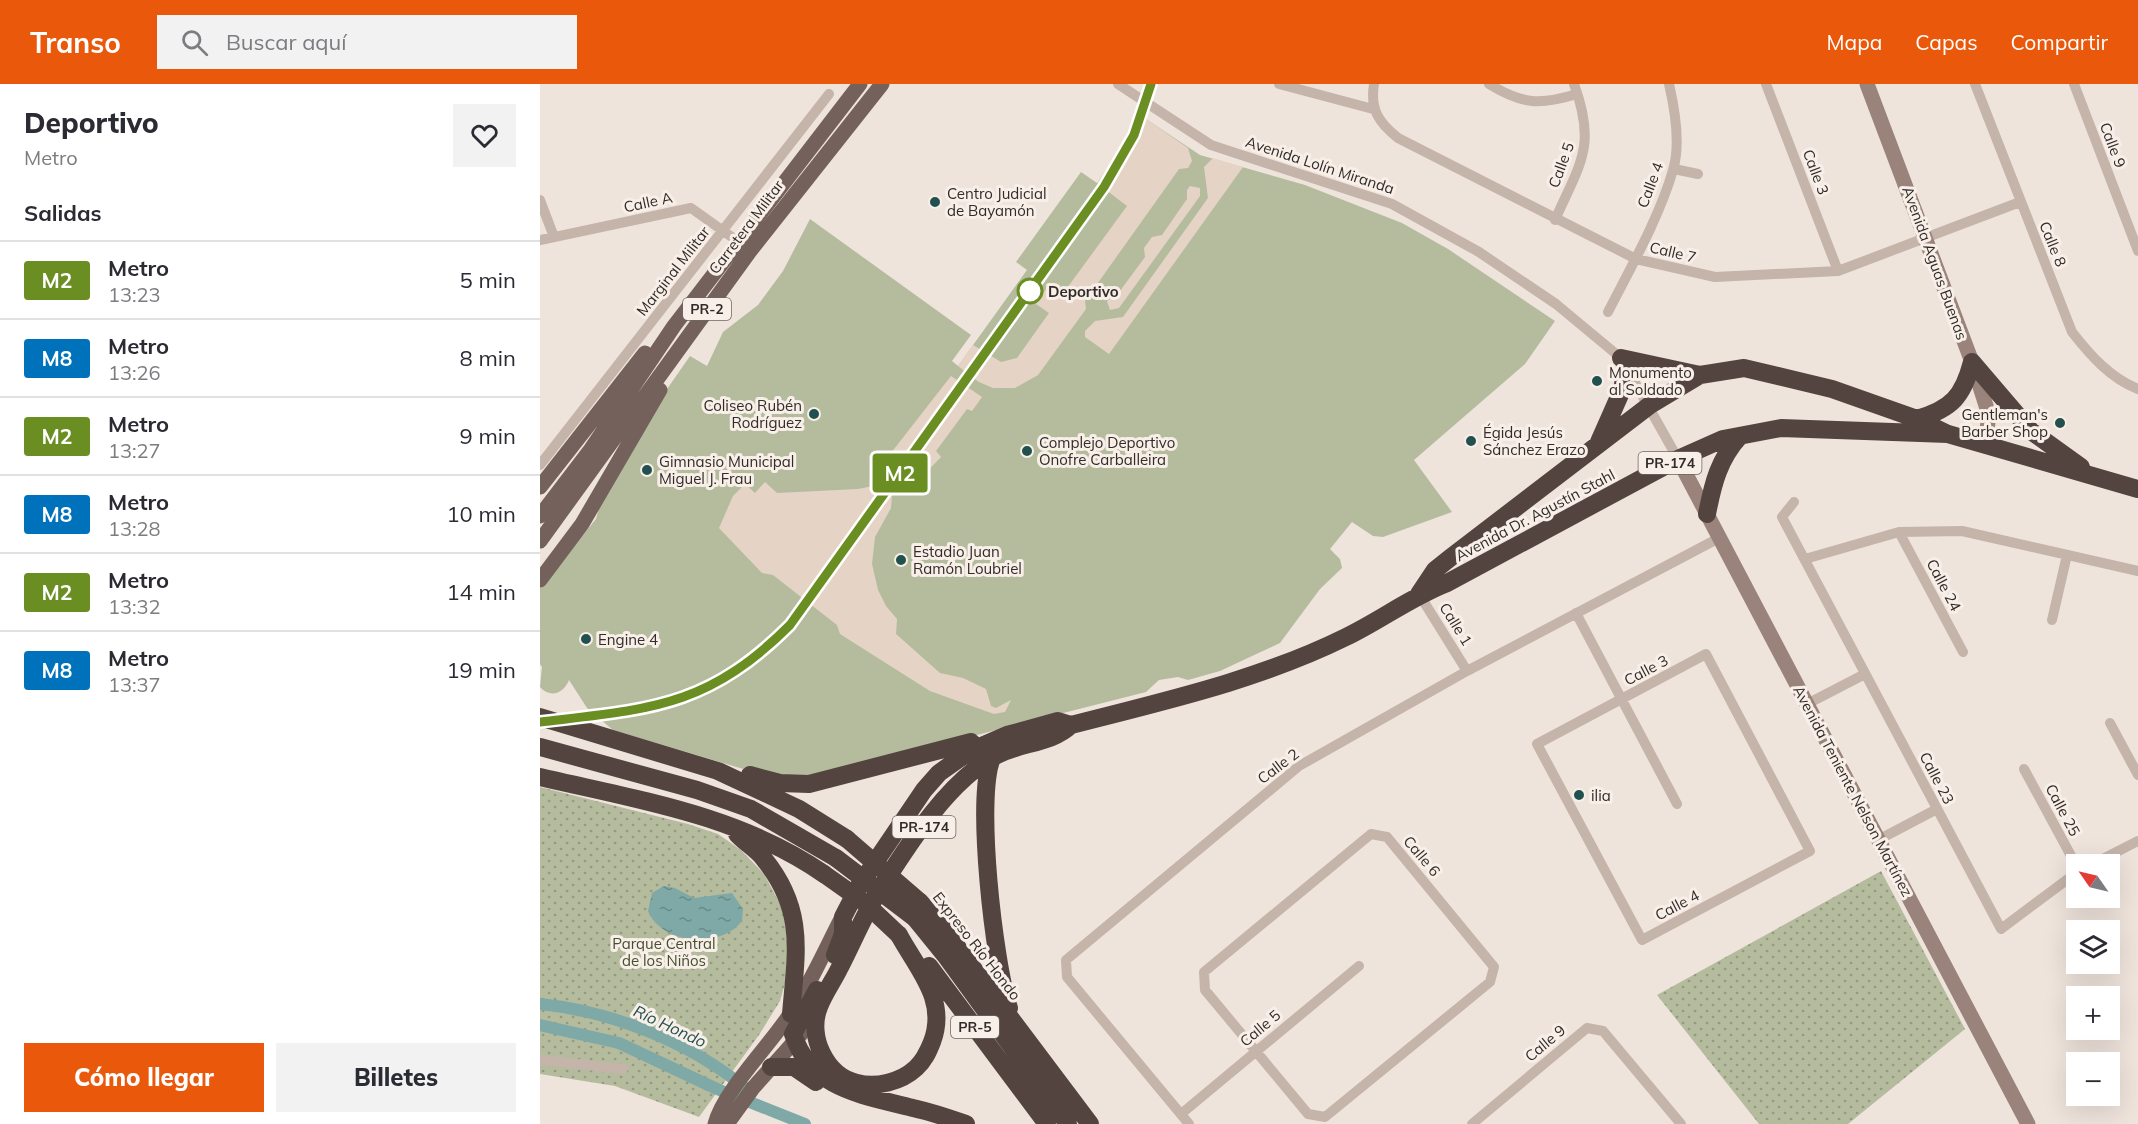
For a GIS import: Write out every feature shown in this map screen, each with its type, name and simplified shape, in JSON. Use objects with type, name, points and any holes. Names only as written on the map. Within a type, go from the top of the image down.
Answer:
[{"type":"highway","points":[[1917,419],[1937,413],[1952,402],[1965,387],[1972,362]]},
{"type":"highway","points":[[1972,362],[2031,431],[2094,477]]},
{"type":"highway","points":[[1597,446],[1622,390],[1624,363],[1700,375]]},
{"type":"highway","name":"Avenida Dr. Agustín Stahl","points":[[1419,594],[1435,570],[1650,405],[1700,375],[1744,368],[1833,389],[1917,419],[1948,434],[2138,489]]},
{"type":"highway","points":[[1823,429],[1864,419],[1871,402]]},
{"type":"highway","name":"Avenida Dr. Agustín Stahl","points":[[843,916],[881,851],[935,778],[957,758],[988,750],[1058,721],[1071,725],[1191,695],[1274,668],[1347,637],[1419,594],[1447,583],[1678,459],[1723,439],[1781,428],[1948,434]]},
{"type":"highway","points":[[1707,514],[1714,477],[1725,452],[1740,436]]},
{"type":"highway","name":"Expreso Río Hondo","points":[[543,717],[718,771],[799,809],[847,839],[917,910],[939,923],[1090,1124]]},
{"type":"highway","points":[[718,771],[736,771],[780,783],[809,784],[910,760],[971,742],[988,750],[985,808],[996,956],[1013,1021]]},
{"type":"highway","points":[[540,747],[698,790],[751,809],[836,858],[917,910],[945,955],[1068,1124]]},
{"type":"highway","name":"Avenida Dr. Agustín Stahl","points":[[818,1008],[861,921],[897,865],[952,791],[988,750]]},
{"type":"highway","points":[[910,760],[926,768],[952,791],[964,790],[971,793],[985,808]]},
{"type":"highway","name":"PR-5","points":[[540,777],[728,824],[794,855],[824,874],[864,903],[932,969],[1047,1124]]},
{"type":"highway","points":[[687,812],[724,812],[787,831]]},
{"type":"highway","points":[[728,824],[766,861],[790,902],[797,933],[798,952],[790,1014]]},
{"type":"highway","points":[[843,916],[843,934],[829,968],[795,1026],[793,1034],[795,1041],[816,1072],[837,1087],[966,1124]]},
{"type":"highway","points":[[818,1008],[820,1051],[826,1062],[842,1077],[864,1085],[886,1084],[913,1071],[922,1062],[935,1034],[937,1004],[899,935]]},
{"type":"highway","points":[[766,1061],[794,1067],[840,1095],[927,1114]]},
{"type":"main road","name":"Carretera Militar","points":[[540,516],[591,448],[674,326],[882,84]]},
{"type":"main road","name":"Carretera Militar","points":[[540,541],[682,343],[744,246],[858,85]]},
{"type":"main road","points":[[540,487],[645,353],[674,326]]},
{"type":"main road","points":[[540,580],[582,524],[676,364],[682,343]]},
{"type":"main road","points":[[722,1120],[766,1061],[843,916]]},
{"type":"main road","points":[[766,1061],[795,1041],[818,1008]]},
{"type":"street","name":"Avenida Lolín Miranda","points":[[1118,84],[1210,145],[1397,207],[1479,252],[1556,304],[1624,363],[1650,405],[1678,459]]},
{"type":"street","points":[[1281,84],[1373,109],[1374,84]]},
{"type":"street","points":[[1490,84],[1522,101],[1548,103],[1575,89]]},
{"type":"street","name":"Calle 4","points":[[1608,312],[1636,259],[1674,169],[1677,128],[1669,84]]},
{"type":"street","name":"Calle 3","points":[[1766,84],[1838,271]]},
{"type":"street","name":"Avenida Aguas Buenas","points":[[1867,84],[1972,362],[1989,415],[1985,444]]},
{"type":"street","name":"Calle 8","points":[[1975,84],[2072,332],[2096,362],[2127,385],[2138,389]]},
{"type":"street","name":"Calle 9","points":[[2074,84],[2138,251]]},
{"type":"street","name":"Calle 5","points":[[1555,220],[1586,150],[1586,121],[1575,89]]},
{"type":"street","name":"Marginal Militar","points":[[540,465],[829,94]]},
{"type":"street","name":"Calle 7","points":[[1373,109],[1384,127],[1398,138],[1555,220],[1636,259],[1715,277],[1838,271],[2020,202]]},
{"type":"street","points":[[1674,169],[1698,174]]},
{"type":"street","points":[[540,200],[554,237]]},
{"type":"street","name":"Calle A","points":[[540,240],[691,208],[744,246]]},
{"type":"street","name":"Avenida Teniente Nelson Martínez","points":[[1678,459],[2028,1124]]},
{"type":"street","name":"Calle 23","points":[[1794,502],[1782,517],[2001,929],[2066,880]]},
{"type":"street","points":[[1804,559],[1899,532],[1962,531],[2138,572]]},
{"type":"street","name":"Calle 24","points":[[1899,532],[1963,652]]},
{"type":"street","name":"Calle 2","points":[[1189,1124],[1067,977],[1066,960],[1299,766],[1467,671],[1719,538]]},
{"type":"street","points":[[2052,620],[2067,555]]},
{"type":"street","name":"Calle 1","points":[[1419,594],[1467,671]]},
{"type":"street","name":"Calle 3","points":[[1576,613],[1622,699],[1706,654]]},
{"type":"street","name":"Calle 4","points":[[1622,699],[1537,744],[1642,940],[1810,851],[1706,654]]},
{"type":"street","points":[[1807,704],[1864,674]]},
{"type":"street","points":[[1622,699],[1677,804]]},
{"type":"street","points":[[2110,723],[2138,776]]},
{"type":"street","name":"Calle 25","points":[[2024,769],[2070,854]]},
{"type":"street","points":[[1878,840],[1937,809]]},
{"type":"street","name":"Calle 6","points":[[1371,834],[1387,837],[1494,967],[1490,982],[1325,1118],[1308,1114],[1256,1052],[1205,990],[1204,972],[1371,834]]},
{"type":"street","points":[[2113,854],[2138,841]]},
{"type":"street","name":"Calle 5","points":[[1181,1114],[1359,966]]},
{"type":"street","name":"Calle 9","points":[[1472,1124],[1587,1028],[1603,1031],[1681,1124]]},
{"type":"street","points":[[540,1060],[623,1069]]},
{"type":"green space","name":"Complejo Deportivo Onofre Carballeira","points":[[1143,117],[1200,155],[1305,185],[1402,223],[1448,249],[1555,321],[1525,364],[1414,460],[1452,512],[1383,537],[1373,536],[1352,522],[1330,549],[1340,559],[1342,568],[1320,589],[1280,643],[1220,671],[1188,680],[1178,677],[1159,680],[1146,692],[808,778],[770,777],[613,730],[587,708],[569,680],[567,685],[557,693],[548,693],[540,687],[542,667],[540,664],[540,588],[596,519],[599,508],[656,405],[690,356],[707,366],[723,332],[758,305],[783,271],[810,219],[971,335],[952,361],[958,366],[1027,270],[1016,262],[1081,172],[1097,183]]},
{"type":"green space","name":"Parque Central de los Niños","points":[[540,787],[688,824],[718,834],[741,850],[764,874],[786,915],[788,973],[780,1001],[759,1035],[699,1117],[615,1086],[540,1074]]},
{"type":"green space","points":[[1881,871],[1965,1029],[1848,1124],[1759,1124],[1657,995]]},
{"type":"shaded area","points":[[1143,117],[1188,148],[1192,161],[1188,168],[1179,169],[1085,301],[1086,309],[1038,375],[1015,388],[993,388],[979,382],[958,366],[973,345],[1001,362],[1017,358],[1049,313],[1036,304],[1048,286],[1062,295],[1127,206],[1097,183]]},
{"type":"shaded area","points":[[1213,158],[1243,167],[1109,354],[1085,337],[1085,331],[1095,321],[1123,317],[1208,198],[1204,167]]},
{"type":"shaded area","points":[[1190,186],[1200,188],[1200,196],[1119,308],[1110,310],[1107,301],[1117,295],[1145,257],[1144,248],[1152,237],[1162,235],[1187,199],[1187,190]]},
{"type":"shaded area","points":[[951,376],[982,397],[972,411],[967,409],[936,451],[941,457],[914,485],[900,485],[892,494],[891,508],[875,537],[872,564],[878,590],[886,606],[897,619],[896,634],[940,673],[963,678],[986,689],[991,706],[996,708],[1011,700],[1005,712],[994,714],[930,691],[840,634],[837,625],[773,575],[762,573],[719,528],[733,496],[745,484],[755,493],[765,482],[777,493],[858,489],[883,484],[890,476],[891,453]]},
{"type":"water","points":[[664,886],[675,888],[694,898],[732,893],[743,909],[742,921],[733,930],[707,939],[692,939],[666,931],[655,922],[648,911],[652,893]]},
{"type":"waterway","name":"Río Hondo","points":[[540,1004],[594,1014],[648,1031],[699,1056],[744,1087]]},
{"type":"waterway","name":"Río Hondo","points":[[540,1025],[619,1043],[717,1089],[805,1124]]},
{"type":"railway","points":[[540,722],[613,713],[676,699],[704,688],[733,672],[761,652],[790,625],[1104,187],[1134,135],[1151,84]]},
{"type":"metro line","name":"M2","points":[[540,722],[640,710],[669,704],[722,680],[747,664],[790,625],[1104,187],[1134,135],[1151,84]]},
{"type":"place","name":"Centro Judicial de Bayamón","points":[[935,202]]},
{"type":"place","name":"Deportivo","points":[[1030,291]]},
{"type":"place","name":"Monumento al Soldado","points":[[1597,381]]},
{"type":"place","name":"Coliseo Rubén Rodríguez","points":[[814,414]]},
{"type":"place","name":"Gentleman's Barber Shop","points":[[2060,423]]},
{"type":"place","name":"Égida Jesús Sánchez Erazo","points":[[1471,441]]},
{"type":"place","name":"Complejo Deportivo Onofre Carballeira","points":[[1027,451]]},
{"type":"place","name":"Gimnasio Municipal Miguel J. Frau","points":[[647,470]]},
{"type":"place","name":"Estadio Juan Ramón Loubriel","points":[[901,560]]},
{"type":"place","name":"Engine 4","points":[[586,639]]},
{"type":"place","name":"ilia","points":[[1579,795]]}]
